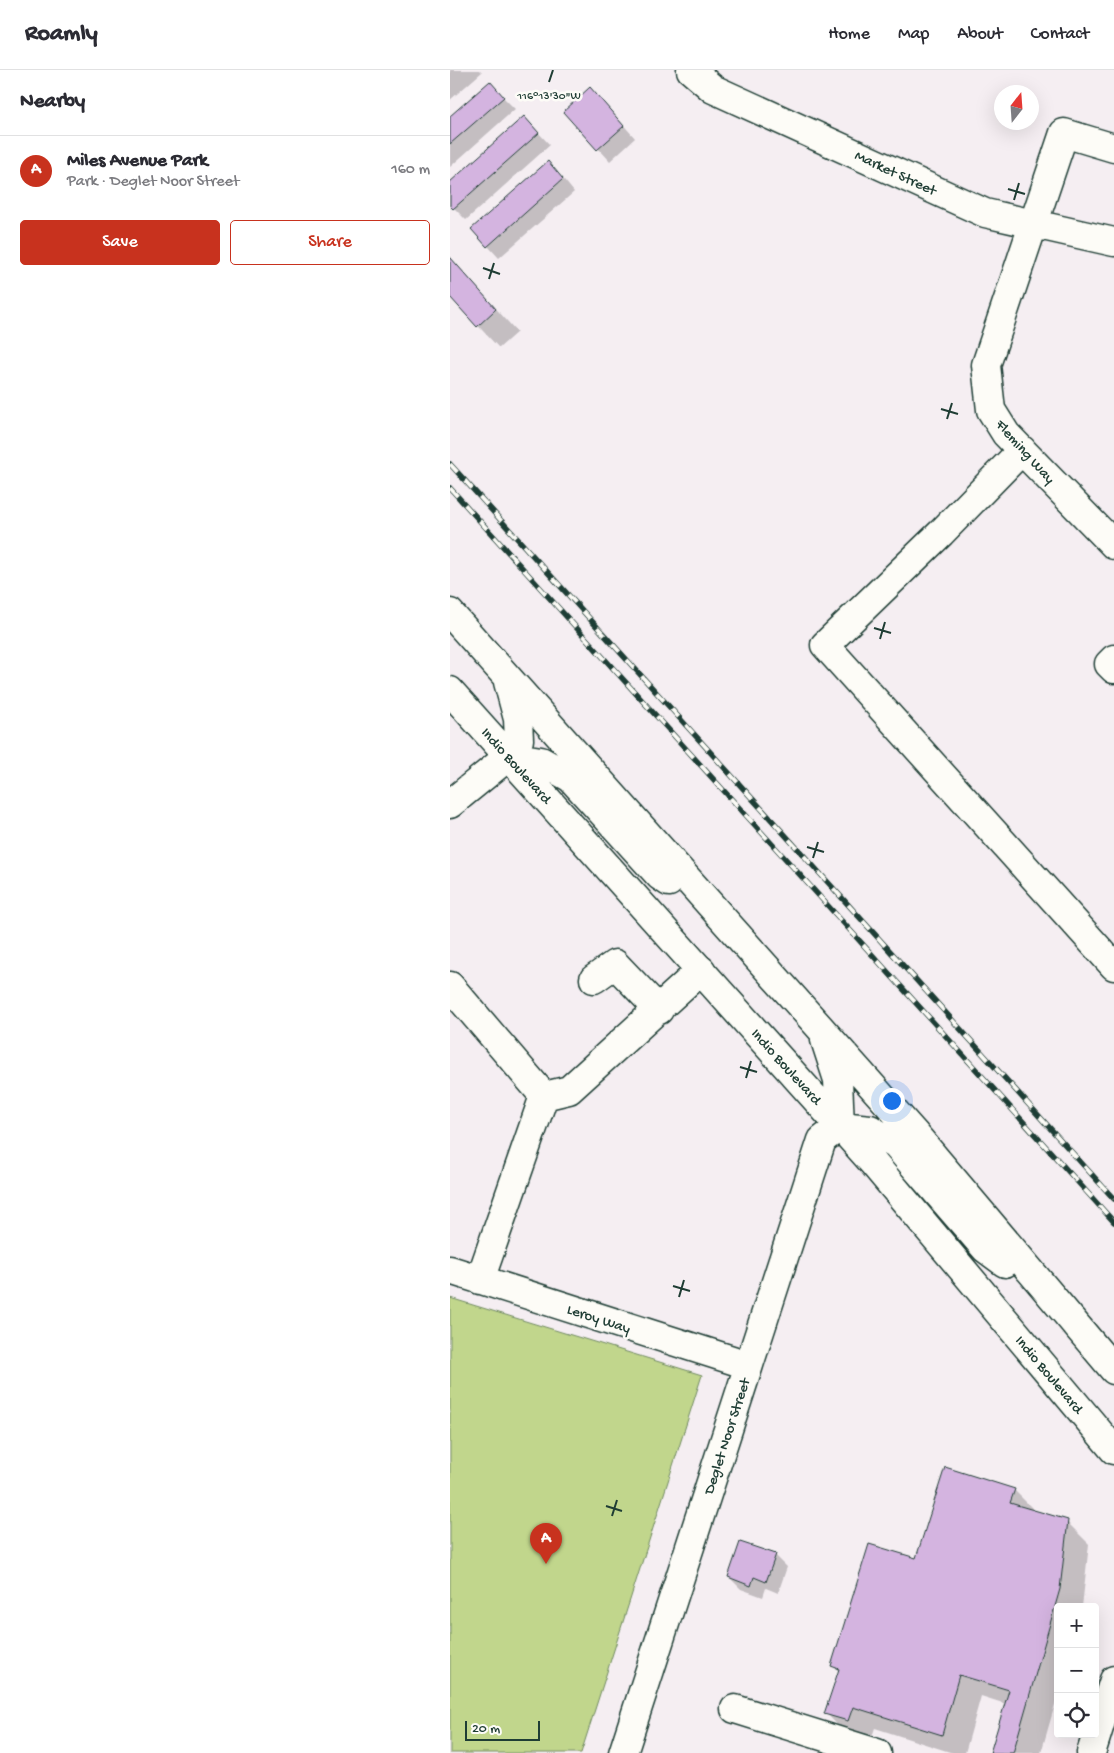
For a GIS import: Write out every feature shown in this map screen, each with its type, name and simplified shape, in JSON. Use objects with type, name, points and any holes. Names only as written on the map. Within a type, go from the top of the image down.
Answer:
[{"type":"main road","name":"Market Street","points":[[691,70],[712,89],[984,213],[1114,242]]},
{"type":"main road","name":"Fleming Way","points":[[1114,148],[1064,133],[986,365],[991,410],[1006,434],[1114,545]]},
{"type":"main road","points":[[1022,450],[942,533],[825,645],[1114,966]]},
{"type":"main road","points":[[450,613],[914,1134],[1114,1370]]},
{"type":"main road","points":[[1114,659],[1109,664],[1114,669]]},
{"type":"main road","points":[[450,804],[509,756],[519,740],[518,719],[506,676]]},
{"type":"main road","name":"Indio Boulevard","points":[[450,691],[840,1126],[1114,1450]]},
{"type":"main road","points":[[509,756],[542,761],[571,778],[660,876],[722,917]]},
{"type":"main road","points":[[594,979],[615,964],[659,1010]]},
{"type":"main road","points":[[544,1096],[569,1090],[701,970]]},
{"type":"main road","points":[[450,986],[544,1096]]},
{"type":"main road","points":[[821,1029],[838,1080],[840,1126],[870,1130],[896,1145],[986,1249],[1053,1298]]},
{"type":"main road","points":[[480,1280],[544,1096]]},
{"type":"main road","name":"Deglet Noor Street","points":[[623,1753],[822,1140],[840,1126]]},
{"type":"main road","name":"Leroy Way","points":[[450,1270],[748,1365]]},
{"type":"main road","points":[[1091,1753],[1113,1686]]},
{"type":"main road","points":[[735,1709],[877,1753]]},
{"type":"green space","points":[[450,1298],[702,1375],[581,1753],[450,1753]]},
{"type":"building","points":[[490,81],[504,97],[450,144],[450,116]]},
{"type":"building","points":[[590,87],[624,126],[597,150],[563,112]]},
{"type":"building","points":[[524,116],[539,133],[453,209],[450,206],[450,182]]},
{"type":"building","points":[[548,161],[563,179],[487,247],[471,229]]},
{"type":"building","points":[[450,257],[496,309],[477,327],[450,297]]},
{"type":"building","points":[[945,1467],[1015,1489],[1010,1503],[1068,1520],[1060,1589],[1056,1603],[1054,1603],[1054,1610],[1013,1753],[990,1753],[1009,1690],[959,1675],[942,1735],[853,1707],[848,1721],[824,1714],[839,1669],[831,1666],[869,1544],[916,1558]]},
{"type":"building","points":[[740,1542],[776,1554],[766,1582],[754,1577],[751,1586],[728,1577]]},
{"type":"railway","points":[[450,464],[1114,1199]]},
{"type":"railway","points":[[450,488],[1114,1222]]},
{"type":"place","name":"Miles Avenue Park","points":[[546,1564]]}]
